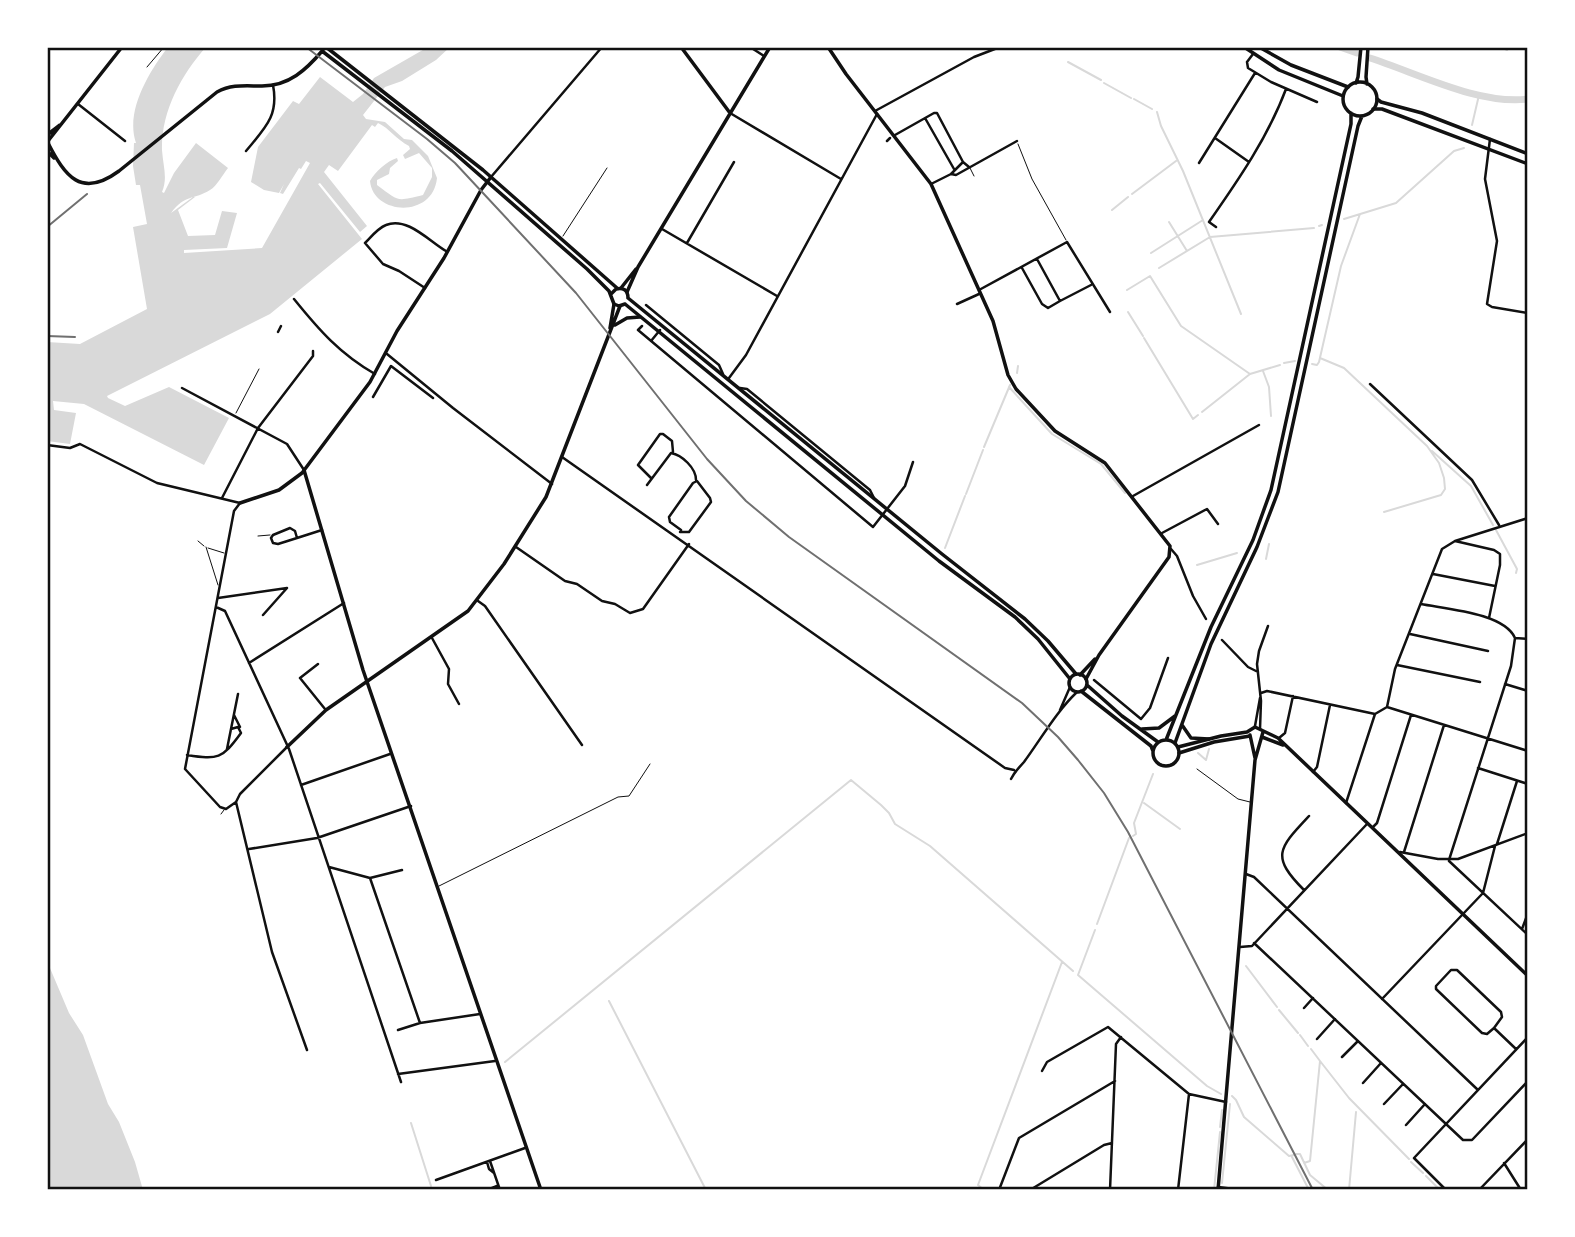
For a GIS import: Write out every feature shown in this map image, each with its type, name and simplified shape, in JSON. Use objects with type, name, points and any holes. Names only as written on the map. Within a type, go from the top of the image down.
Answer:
[{"type":"street","points":[[55,159],[47,140],[122,47]]},
{"type":"street","points":[[317,47],[324,49],[491,177],[619,288],[886,509],[1025,619],[1078,675],[1086,679]]},
{"type":"street","points":[[602,47],[486,183],[375,374],[304,470],[279,490],[240,503],[236,507],[185,765],[187,773],[220,807],[226,809],[236,802],[240,794],[326,710],[460,618],[478,601],[541,507],[638,267]]},
{"type":"street","points":[[681,47],[730,113],[841,179]]},
{"type":"street","points":[[750,47],[764,56]]},
{"type":"street","points":[[611,294],[638,267],[770,47]]},
{"type":"street","points":[[729,378],[746,355],[876,113],[974,57],[1000,47]]},
{"type":"street","points":[[1244,47],[1279,70],[1343,96]]},
{"type":"street","points":[[1259,47],[1291,65],[1348,87]]},
{"type":"street","points":[[1356,83],[1361,47]]},
{"type":"street","points":[[1367,84],[1368,47]]},
{"type":"street","points":[[829,48],[876,113],[890,138],[931,184],[995,324],[1009,376],[1019,393],[1055,431],[1103,461],[1133,496],[1177,556],[1193,596],[1206,619]]},
{"type":"street","points":[[47,151],[71,178],[88,183],[109,178],[212,95],[239,85],[273,85],[298,75],[324,49]]},
{"type":"street","points":[[1253,54],[1247,65],[1255,73],[1317,102]]},
{"type":"street","points":[[1199,163],[1255,73]]},
{"type":"street","points":[[1362,116],[1351,113],[1345,107],[1343,96],[1348,87],[1356,83],[1367,84],[1381,102],[1411,110],[1528,154]]},
{"type":"street","points":[[246,151],[274,111],[276,103],[273,85]]},
{"type":"street","points":[[1216,227],[1209,222],[1270,128],[1286,89]]},
{"type":"street","points":[[381,93],[576,260],[611,294],[614,304],[609,334]]},
{"type":"street","points":[[1373,109],[1377,99]]},
{"type":"street","points":[[78,104],[125,141]]},
{"type":"street","points":[[1070,687],[1151,746],[1155,760],[1165,766],[1175,762],[1181,723],[1218,629],[1259,544],[1279,488],[1357,127],[1362,116],[1373,109],[1382,109],[1528,164]]},
{"type":"street","points":[[890,138],[937,113],[969,167]]},
{"type":"street","points":[[1166,740],[1211,626],[1253,540],[1271,490],[1351,113]]},
{"type":"street","points":[[925,118],[954,169]]},
{"type":"street","points":[[1214,138],[1249,162]]},
{"type":"street","points":[[1490,139],[1485,179],[1497,241],[1487,304],[1528,313]]},
{"type":"street","points":[[931,184],[951,174],[956,175],[1017,141]]},
{"type":"street","points":[[687,243],[734,162]]},
{"type":"street","points":[[951,174],[964,162]]},
{"type":"street","points":[[425,288],[383,264],[365,243],[384,226],[397,223],[415,230],[448,252]]},
{"type":"street","points":[[662,229],[778,296]]},
{"type":"street","points":[[957,304],[1068,244],[1110,312]]},
{"type":"street","points":[[1037,259],[1060,301]]},
{"type":"street","points":[[1022,268],[1042,304],[1048,307],[1091,283]]},
{"type":"street","points":[[294,299],[322,334],[354,361],[375,374]]},
{"type":"street","points":[[614,304],[622,305],[660,330],[939,561],[1021,622],[1045,646],[1070,679],[1070,687],[1059,713]]},
{"type":"street","points":[[646,305],[719,365],[723,373]]},
{"type":"street","points":[[613,326],[627,318],[643,317]]},
{"type":"street","points":[[278,332],[281,326]]},
{"type":"street","points":[[642,326],[638,330],[873,527],[905,486],[913,462]]},
{"type":"street","points":[[651,341],[660,330]]},
{"type":"street","points":[[222,498],[258,428],[313,356],[313,351]]},
{"type":"street","points":[[385,353],[552,484]]},
{"type":"street","points":[[373,397],[391,366],[433,398]]},
{"type":"street","points":[[1370,384],[1462,470],[1482,494],[1500,526]]},
{"type":"street","points":[[182,388],[290,446],[304,470],[367,681],[541,1190]]},
{"type":"street","points":[[1133,496],[1259,425]]},
{"type":"street","points":[[651,478],[638,465],[660,434],[663,434],[672,441],[674,452],[696,473],[696,481],[669,517],[670,522],[685,533],[689,532],[710,502],[710,498],[696,481]]},
{"type":"street","points":[[47,445],[70,448],[79,444],[152,481],[240,503]]},
{"type":"street","points":[[646,485],[669,454],[674,452]]},
{"type":"street","points":[[562,457],[1005,768],[1014,770]]},
{"type":"street","points":[[1162,533],[1207,509],[1218,524]]},
{"type":"street","points":[[1255,760],[1251,737],[1261,694],[1266,691],[1375,714],[1387,707],[1397,665],[1442,549],[1455,541],[1528,518]]},
{"type":"street","points":[[297,538],[295,531],[290,528],[273,534],[272,541],[276,544],[297,538],[322,530]]},
{"type":"street","points":[[1455,541],[1498,552],[1501,559],[1489,618]]},
{"type":"street","points":[[516,547],[565,581],[577,584],[602,601],[631,613],[643,609],[689,544]]},
{"type":"street","points":[[1158,742],[1103,701],[1087,685],[1086,679],[1099,656],[1167,561],[1171,549]]},
{"type":"street","points":[[1432,573],[1495,586]]},
{"type":"street","points":[[218,598],[287,588],[263,615]]},
{"type":"street","points":[[478,601],[485,606],[582,745]]},
{"type":"street","points":[[249,663],[344,603]]},
{"type":"street","points":[[1421,604],[1497,620],[1512,631],[1515,638],[1512,662],[1448,860]]},
{"type":"street","points":[[216,607],[225,611],[287,747],[401,1082]]},
{"type":"street","points":[[1242,1190],[1218,1188],[1255,760],[1261,734],[1259,651],[1268,626]]},
{"type":"street","points":[[1410,634],[1488,651]]},
{"type":"street","points":[[432,638],[449,669],[448,684],[459,704]]},
{"type":"street","points":[[1515,638],[1528,639]]},
{"type":"street","points":[[1222,640],[1248,667],[1258,672]]},
{"type":"street","points":[[1070,679],[1099,656]]},
{"type":"street","points":[[1094,680],[1141,719],[1151,706],[1168,658]]},
{"type":"street","points":[[318,664],[300,678],[326,710]]},
{"type":"street","points":[[1397,665],[1480,682]]},
{"type":"street","points":[[1505,684],[1528,691]]},
{"type":"street","points":[[1011,779],[1014,770],[1023,764],[1059,713],[1087,685]]},
{"type":"street","points":[[227,749],[238,694]]},
{"type":"street","points":[[1103,701],[1110,694]]},
{"type":"street","points":[[1278,738],[1285,733],[1293,696]]},
{"type":"street","points":[[1313,772],[1317,767],[1330,705]]},
{"type":"street","points":[[1387,707],[1528,751]]},
{"type":"street","points":[[1346,803],[1375,714]]},
{"type":"street","points":[[187,755],[212,759],[221,755],[242,733],[234,715]]},
{"type":"street","points":[[1136,726],[1147,730],[1159,728],[1177,715]]},
{"type":"street","points":[[1372,828],[1377,823],[1412,715]]},
{"type":"street","points":[[1181,723],[1185,733],[1191,738],[1209,739]]},
{"type":"street","points":[[1404,852],[1444,725]]},
{"type":"street","points":[[231,729],[235,726],[241,729]]},
{"type":"street","points":[[1177,748],[1253,729],[1285,746]]},
{"type":"street","points":[[230,734],[237,739]]},
{"type":"street","points":[[1166,740],[1177,748],[1223,739],[1251,737],[1256,740],[1261,734]]},
{"type":"street","points":[[1261,734],[1278,738],[1528,976]]},
{"type":"street","points":[[1153,751],[1158,742],[1166,740]]},
{"type":"street","points":[[301,785],[393,753]]},
{"type":"street","points":[[1478,768],[1528,784]]},
{"type":"street","points":[[1382,999],[1483,893],[1517,780]]},
{"type":"street","points":[[236,802],[272,951],[307,1050]]},
{"type":"street","points":[[249,849],[319,838],[411,806]]},
{"type":"street","points":[[1304,890],[1285,869],[1283,851],[1286,840],[1309,816]]},
{"type":"street","points":[[1240,947],[1249,948],[1367,824]]},
{"type":"street","points":[[1397,852],[1448,860],[1473,855],[1528,833]]},
{"type":"street","points":[[1448,860],[1528,935]]},
{"type":"street","points":[[328,867],[370,878],[402,870]]},
{"type":"street","points":[[1246,874],[1254,877],[1478,1090]]},
{"type":"street","points":[[370,878],[420,1023]]},
{"type":"street","points":[[1522,929],[1528,913]]},
{"type":"street","points":[[1254,943],[1463,1140],[1469,1141],[1528,1081]]},
{"type":"street","points":[[1451,970],[1457,970],[1502,1012],[1502,1017],[1494,1028],[1487,1034],[1482,1033],[1436,989],[1451,970]]},
{"type":"street","points":[[1304,1008],[1313,998]]},
{"type":"street","points":[[398,1030],[420,1023],[481,1014]]},
{"type":"street","points":[[1317,1039],[1335,1019]]},
{"type":"street","points":[[1042,1071],[1047,1062],[1105,1027],[1113,1029],[1189,1094],[1226,1102]]},
{"type":"street","points":[[1494,1028],[1517,1049]]},
{"type":"street","points":[[1110,1190],[1116,1044],[1122,1037]]},
{"type":"street","points":[[1445,1190],[1414,1158],[1528,1038]]},
{"type":"street","points":[[1342,1057],[1358,1041]]},
{"type":"street","points":[[398,1074],[497,1060]]},
{"type":"street","points":[[1363,1083],[1381,1063]]},
{"type":"street","points":[[999,1190],[1020,1136],[1115,1081]]},
{"type":"street","points":[[1384,1104],[1403,1084]]},
{"type":"street","points":[[1178,1190],[1189,1094]]},
{"type":"street","points":[[1406,1125],[1425,1104]]},
{"type":"street","points":[[1479,1190],[1528,1139]]},
{"type":"street","points":[[1030,1190],[1104,1145],[1112,1143]]},
{"type":"street","points":[[436,1180],[527,1148]]},
{"type":"street","points":[[487,1190],[499,1188],[488,1161]]},
{"type":"street","points":[[1504,1163],[1521,1190]]},
{"type":"lane","points":[[147,67],[163,47]]},
{"type":"lane","points":[[1017,141],[1032,179],[1068,244]]},
{"type":"lane","points":[[969,167],[974,176]]},
{"type":"lane","points":[[561,237],[607,168]]},
{"type":"lane","points":[[235,415],[259,369]]},
{"type":"lane","points":[[258,536],[273,534]]},
{"type":"lane","points":[[198,541],[226,554]]},
{"type":"lane","points":[[206,547],[215,581],[220,586]]},
{"type":"lane","points":[[438,886],[618,797],[629,796],[650,764]]},
{"type":"lane","points":[[1198,769],[1239,800],[1252,803]]},
{"type":"lane","points":[[220,814],[226,809]]},
{"type":"shaded area","points":[[168,47],[206,47],[188,70],[169,108],[163,136],[165,177],[162,192],[164,193],[174,173],[196,143],[228,168],[213,188],[193,197],[178,210],[188,236],[215,235],[222,211],[237,213],[227,248],[184,250],[184,253],[262,248],[310,163],[306,161],[301,169],[299,168],[283,194],[280,193],[284,184],[279,193],[264,190],[251,182],[258,147],[293,101],[299,104],[320,77],[353,102],[363,94],[374,78],[428,47],[450,47],[436,60],[402,81],[385,87],[363,115],[366,119],[385,122],[404,139],[412,140],[428,156],[437,178],[433,191],[425,201],[403,208],[391,206],[381,201],[374,192],[370,181],[393,159],[397,158],[398,161],[390,168],[389,174],[377,180],[377,185],[398,199],[423,195],[432,177],[432,168],[419,153],[405,159],[403,155],[410,149],[409,146],[382,125],[372,125],[338,171],[329,165],[324,172],[367,226],[360,232],[320,183],[318,184],[362,239],[270,314],[107,396],[125,406],[169,387],[229,418],[204,465],[84,404],[53,401],[54,410],[76,413],[70,444],[47,441],[47,342],[80,344],[147,309],[133,227],[147,224],[140,185],[136,185],[133,166],[136,143],[134,118],[141,92]],"holes":[[[193,197],[171,213],[185,200]]]},
{"type":"shaded area","points":[[47,961],[69,1013],[83,1035],[108,1104],[119,1122],[135,1162],[143,1190],[47,1190]]},
{"type":"waterway","points":[[1340,47],[1357,53]]},
{"type":"waterway","points":[[1501,47],[1507,50],[1510,47]]},
{"type":"waterway","points":[[1370,58],[1468,93],[1509,100],[1528,99]]},
{"type":"waterway","points":[[1068,62],[1101,80]]},
{"type":"waterway","points":[[1104,83],[1131,98]]},
{"type":"waterway","points":[[1472,125],[1479,95]]},
{"type":"waterway","points":[[1134,99],[1152,109]]},
{"type":"waterway","points":[[1157,112],[1241,314]]},
{"type":"waterway","points":[[1344,219],[1396,203],[1454,151],[1464,148]]},
{"type":"waterway","points":[[1132,194],[1176,161]]},
{"type":"waterway","points":[[1112,210],[1128,197]]},
{"type":"waterway","points":[[1312,364],[1317,365],[1319,362],[1341,266],[1360,214]]},
{"type":"waterway","points":[[1151,253],[1203,220]]},
{"type":"waterway","points":[[1169,222],[1187,251]]},
{"type":"waterway","points":[[1159,268],[1210,237],[1314,228]]},
{"type":"waterway","points":[[1127,290],[1150,276],[1181,326],[1250,374]]},
{"type":"waterway","points":[[1128,312],[1143,336]]},
{"type":"waterway","points":[[1144,338],[1193,419],[1198,415]]},
{"type":"waterway","points":[[1320,358],[1344,368],[1427,446],[1439,463],[1445,489],[1441,495],[1384,512]]},
{"type":"waterway","points":[[1284,363],[1295,361]]},
{"type":"waterway","points":[[1202,412],[1250,374],[1280,365]]},
{"type":"waterway","points":[[1017,373],[1018,366]]},
{"type":"waterway","points":[[1263,371],[1269,387],[1271,416]]},
{"type":"waterway","points":[[984,447],[1010,385]]},
{"type":"waterway","points":[[1009,387],[1052,434],[1101,464],[1125,493]]},
{"type":"waterway","points":[[966,494],[983,450]]},
{"type":"waterway","points":[[1432,451],[1471,486],[1493,525]]},
{"type":"waterway","points":[[945,548],[965,496]]},
{"type":"waterway","points":[[1496,530],[1517,569],[1516,573]]},
{"type":"waterway","points":[[1266,559],[1269,544]]},
{"type":"waterway","points":[[1197,565],[1237,553]]},
{"type":"waterway","points":[[1198,753],[1206,760],[1209,749]]},
{"type":"waterway","points":[[1133,836],[1136,834],[1134,823],[1153,774]]},
{"type":"waterway","points":[[505,1062],[851,780],[881,805],[895,824],[930,846],[1073,971]]},
{"type":"waterway","points":[[1144,803],[1180,829]]},
{"type":"waterway","points":[[1097,924],[1129,838]]},
{"type":"waterway","points":[[1095,930],[1078,975],[1207,1086],[1221,1094]]},
{"type":"waterway","points":[[984,1190],[978,1185],[1062,962]]},
{"type":"waterway","points":[[1246,966],[1277,1007]]},
{"type":"waterway","points":[[609,1001],[706,1190]]},
{"type":"waterway","points":[[1279,1010],[1298,1033]]},
{"type":"waterway","points":[[1300,1035],[1308,1046]]},
{"type":"waterway","points":[[1304,1163],[1310,1161],[1320,1061],[1311,1049]]},
{"type":"waterway","points":[[1320,1061],[1349,1098],[1409,1159]]},
{"type":"waterway","points":[[1232,1096],[1244,1117],[1289,1156],[1294,1155]]},
{"type":"waterway","points":[[1222,1183],[1230,1104]]},
{"type":"waterway","points":[[1220,1127],[1222,1110]]},
{"type":"waterway","points":[[1349,1190],[1356,1112]]},
{"type":"waterway","points":[[411,1123],[431,1186]]},
{"type":"waterway","points":[[1214,1190],[1220,1132]]},
{"type":"waterway","points":[[1296,1154],[1300,1154],[1310,1175],[1328,1190]]},
{"type":"waterway","points":[[1292,1157],[1309,1190]]},
{"type":"waterway","points":[[1411,1162],[1423,1173]]},
{"type":"waterway","points":[[1426,1176],[1440,1190]]},
{"type":"railway","points":[[306,47],[455,163],[576,293],[707,459],[746,501],[789,537],[1022,703],[1058,737],[1104,793],[1128,832],[1313,1190]]},
{"type":"railway","points":[[47,227],[87,194]]},
{"type":"railway","points":[[47,336],[75,337]]}]
